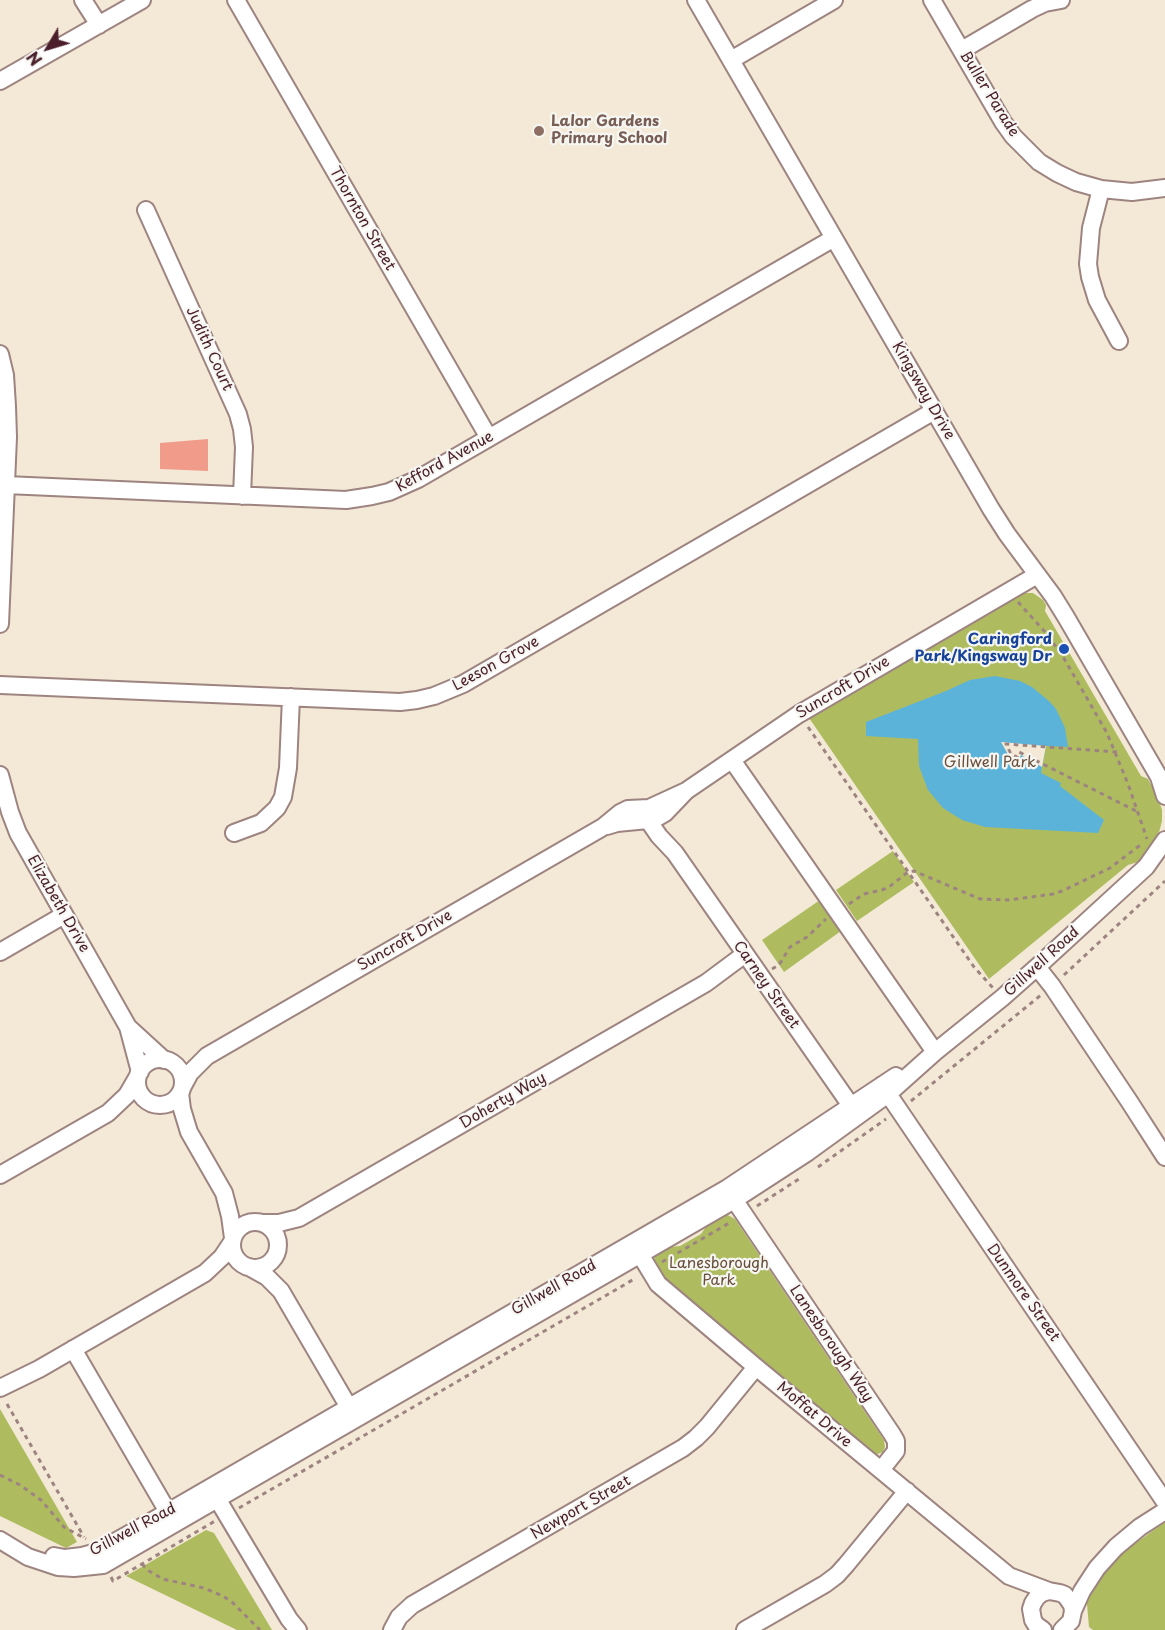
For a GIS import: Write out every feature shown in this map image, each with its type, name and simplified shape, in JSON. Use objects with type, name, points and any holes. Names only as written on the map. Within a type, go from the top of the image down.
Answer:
[{"type":"street","points":[[83,0],[99,25]]},
{"type":"street","points":[[0,81],[142,0]]},
{"type":"street","name":"Thornton Street","points":[[236,0],[489,438]]},
{"type":"street","name":"Kingsway Drive","points":[[696,0],[991,509],[1066,617],[1162,780],[1165,796]]},
{"type":"street","points":[[731,60],[834,0]]},
{"type":"street","name":"Buller Parade","points":[[932,0],[1003,122],[1013,136],[1039,162],[1076,182],[1101,189],[1132,192],[1165,188]]},
{"type":"street","points":[[962,50],[1032,9],[1045,3],[1061,0]]},
{"type":"street","points":[[1101,189],[1091,228],[1088,264],[1098,300],[1119,341]]},
{"type":"street","name":"Judith Court","points":[[146,210],[238,414],[244,447],[242,495]]},
{"type":"street","name":"Kefford Avenue","points":[[6,485],[346,500],[389,492],[405,486],[834,238]]},
{"type":"street","points":[[0,354],[7,406],[0,624]]},
{"type":"street","name":"Leeson Grove","points":[[0,685],[400,702],[417,700],[448,691],[934,411]]},
{"type":"street","name":"Suncroft Drive","points":[[182,1089],[190,1073],[207,1056],[603,827],[665,813],[686,791],[799,714],[1037,575]]},
{"type":"street","points":[[234,833],[261,823],[277,808],[283,797],[288,768],[291,698]]},
{"type":"street","points":[[732,760],[935,1052]]},
{"type":"street","name":"Elizabeth Drive","points":[[0,775],[18,833],[128,1027],[139,1074]]},
{"type":"street","name":"Carney Street","points":[[652,815],[659,836],[675,853],[855,1111]]},
{"type":"street","name":"Gillwell Road","points":[[2,1541],[28,1557],[58,1567],[103,1565],[214,1493],[730,1194],[855,1111],[935,1052],[1002,998],[1146,867],[1165,840]]},
{"type":"street","name":"Gillwell Road","points":[[1146,867],[1165,858]]},
{"type":"street","points":[[0,952],[64,915]]},
{"type":"street","name":"Doherty Way","points":[[260,1223],[279,1223],[299,1218],[706,983],[723,977],[748,959]]},
{"type":"street","points":[[1037,967],[1052,986],[1165,1157]]},
{"type":"street","name":"Elizabeth Drive","points":[[128,1027],[167,1061]]},
{"type":"street","name":"Suncroft Drive","points":[[167,1061],[207,1056]]},
{"type":"street","points":[[0,1175],[108,1113],[127,1095],[144,1066],[150,1062],[167,1061],[180,1072],[183,1078],[182,1109],[189,1132],[224,1193],[230,1216],[232,1250],[235,1257],[267,1277],[281,1291]]},
{"type":"street","points":[[139,1074],[139,1090],[147,1101],[172,1114],[189,1132]]},
{"type":"street","points":[[108,1113],[133,1106],[172,1102],[182,1089]]},
{"type":"street","name":"Dunmore Street","points":[[885,1089],[1165,1502]]},
{"type":"street","points":[[224,1193],[275,1234],[276,1273],[281,1291],[352,1413]]},
{"type":"street","name":"Lanesborough Way","points":[[730,1194],[896,1441],[896,1450],[881,1470]]},
{"type":"street","name":"Doherty Way","points":[[276,1253],[286,1233],[299,1218]]},
{"type":"street","points":[[0,1388],[15,1382],[205,1273],[222,1257],[240,1227],[252,1222],[260,1223]]},
{"type":"street","name":"Moffat Drive","points":[[636,1249],[654,1278],[664,1289],[1009,1576],[1031,1612],[1036,1625],[1043,1630]]},
{"type":"street","points":[[205,1273],[248,1266],[255,1268],[267,1264],[276,1253]]},
{"type":"street","points":[[73,1349],[168,1512]]},
{"type":"street","name":"Newport Street","points":[[392,1630],[399,1617],[412,1605],[684,1448],[707,1427],[756,1367]]},
{"type":"street","points":[[745,1630],[837,1575],[908,1491]]},
{"type":"street","points":[[214,1493],[289,1619],[298,1630]]},
{"type":"street","name":"Gillwell Road","points":[[2,1541],[50,1556],[66,1558],[82,1556],[105,1548],[168,1512],[214,1493]]},
{"type":"street","points":[[1062,1630],[1067,1626],[1082,1591],[1097,1568],[1116,1547],[1140,1527],[1165,1511]]},
{"type":"street","points":[[1024,1630],[1037,1597],[1074,1583],[1097,1568]]},
{"type":"street","name":"Moffat Drive","points":[[1009,1576],[1051,1591]]},
{"type":"street","points":[[1051,1591],[1065,1595],[1083,1630]]},
{"type":"path","points":[[908,872],[914,871],[980,899],[1009,900],[1062,891],[1110,868],[1147,840],[1107,733],[1062,655],[1017,601],[1011,590]]},
{"type":"path","points":[[799,714],[974,967],[1002,998]]},
{"type":"path","points":[[1116,753],[1006,744],[1011,754],[1017,757],[1019,752],[1138,812]]},
{"type":"path","points":[[8,1404],[84,1537]]},
{"type":"path","points":[[142,1564],[163,1579],[204,1588],[223,1596],[234,1603],[260,1630]]},
{"type":"green space","name":"Gillwell Park","points":[[1026,593],[1033,593],[1046,605],[1045,611],[1141,776],[1148,779],[1162,810],[1162,821],[1157,840],[1148,853],[1138,862],[1128,865],[989,979],[809,718]]},
{"type":"green space","points":[[893,851],[914,882],[857,921],[836,890]]},
{"type":"green space","points":[[820,900],[841,931],[784,972],[762,940]]},
{"type":"green space","name":"Lanesborough Park","points":[[721,1214],[735,1219],[884,1440],[883,1452],[875,1455],[666,1283],[656,1270],[655,1255],[668,1247],[680,1246],[701,1234],[710,1221]]},
{"type":"green space","points":[[0,1409],[77,1542],[66,1548],[0,1516]]},
{"type":"green space","points":[[1165,1522],[1165,1630],[1093,1630],[1089,1627],[1086,1593],[1126,1550]]},
{"type":"green space","points":[[206,1530],[214,1533],[272,1630],[237,1630],[126,1576]]},
{"type":"water","points":[[995,676],[1020,681],[1032,687],[1056,709],[1065,728],[1068,747],[1046,746],[1041,773],[1061,783],[1060,786],[1104,820],[1098,833],[985,827],[962,820],[943,808],[928,790],[919,766],[918,739],[866,736],[866,722],[970,680]]},
{"type":"pier","points":[[1001,742],[1046,746],[1042,767],[1021,755],[1018,761],[1009,756]]},
{"type":"building","points":[[208,439],[208,471],[160,469],[160,443]]},
{"type":"place","name":"Lalor Gardens Primary School","points":[[539,131]]},
{"type":"place","name":"Caringford Park/Kingsway Dr","points":[[1064,649]]}]
